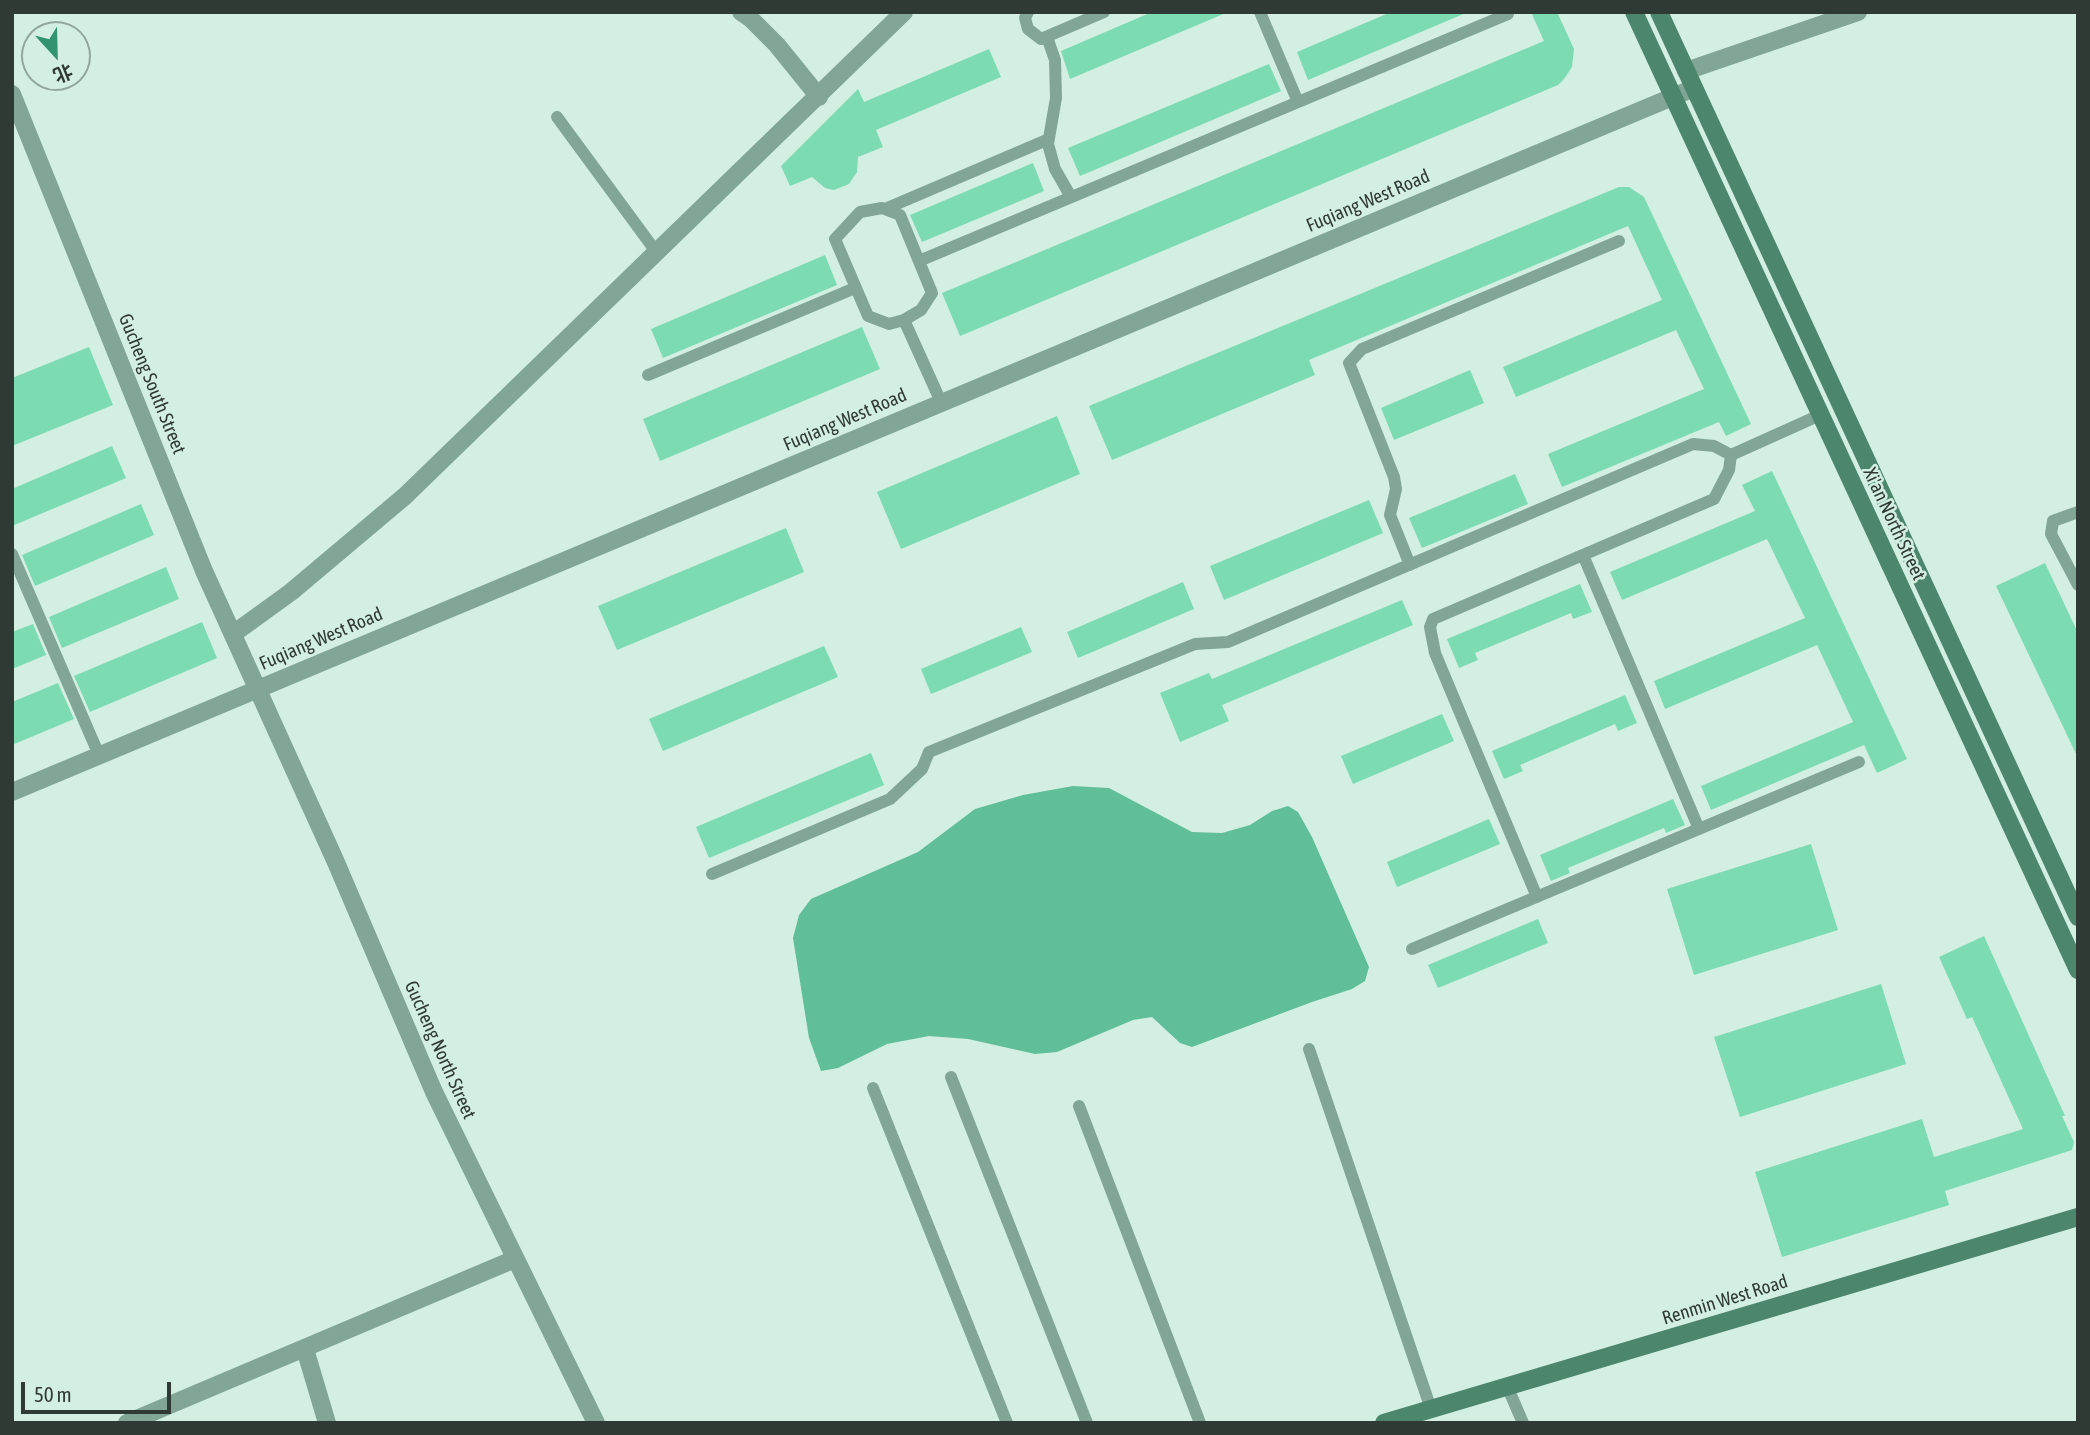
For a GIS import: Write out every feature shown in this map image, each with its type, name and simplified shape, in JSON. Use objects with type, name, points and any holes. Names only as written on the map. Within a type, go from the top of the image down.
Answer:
[{"type":"main road","name":"Xi'an North Street","points":[[1634,12],[2078,970]]},
{"type":"main road","name":"Xi'an North Street","points":[[1659,12],[2073,892],[2078,917]]},
{"type":"main road","name":"Renmin West Road","points":[[1388,1422],[2078,1217]]},
{"type":"street","points":[[741,12],[776,46],[819,97]]},
{"type":"street","points":[[233,634],[291,592],[405,496],[904,12]]},
{"type":"street","name":"Fuqiang West Road","points":[[12,792],[1673,96],[1690,80],[1858,12]]},
{"type":"street","name":"Gucheng South Street","points":[[12,94],[204,571],[257,688]]},
{"type":"street","name":"Gucheng North Street","points":[[257,688],[335,860],[434,1092],[596,1423]]},
{"type":"street","points":[[127,1423],[515,1259]]},
{"type":"street","points":[[304,1349],[327,1423]]},
{"type":"lane","points":[[1028,12],[1025,18],[1028,29],[1041,39],[1104,12]]},
{"type":"lane","points":[[1260,12],[1298,102]]},
{"type":"lane","points":[[919,261],[1508,14]]},
{"type":"lane","points":[[1046,37],[1055,60],[1056,98],[1049,139],[1055,169],[1071,197]]},
{"type":"lane","points":[[557,117],[657,253]]},
{"type":"lane","points":[[885,209],[900,215],[932,293],[921,310],[904,320],[889,324],[867,316],[835,239],[860,212],[885,209],[1049,139]]},
{"type":"lane","points":[[1410,565],[1391,515],[1396,489],[1394,477],[1349,363],[1362,349],[1619,241]]},
{"type":"lane","points":[[648,375],[855,288]]},
{"type":"lane","points":[[904,320],[941,402]]},
{"type":"lane","points":[[1731,455],[1820,415]]},
{"type":"lane","points":[[712,874],[890,799],[922,769],[929,752],[1195,644],[1228,642],[1693,444],[1714,446],[1731,455]]},
{"type":"lane","points":[[1537,897],[1435,653],[1430,627],[1433,619],[1714,499],[1730,470],[1731,455]]},
{"type":"lane","points":[[2078,512],[2053,521],[2051,534],[2078,585]]},
{"type":"lane","points":[[12,554],[99,755]]},
{"type":"lane","points":[[1583,555],[1699,829]]},
{"type":"lane","points":[[1412,948],[1859,762]]},
{"type":"lane","points":[[1309,1049],[1431,1409]]},
{"type":"lane","points":[[951,1077],[1087,1423]]},
{"type":"lane","points":[[873,1088],[1007,1423]]},
{"type":"lane","points":[[1079,1106],[1200,1423]]},
{"type":"lane","points":[[1507,1386],[1523,1423]]},
{"type":"shaded area","points":[[1073,786],[1109,788],[1192,832],[1222,833],[1250,825],[1272,811],[1288,806],[1298,812],[1312,837],[1369,967],[1365,981],[1352,989],[1192,1047],[1180,1043],[1152,1017],[1133,1020],[1057,1052],[1035,1054],[968,1039],[929,1036],[887,1044],[838,1068],[821,1071],[809,1038],[793,938],[799,915],[811,899],[918,852],[975,809],[1023,795]]},
{"type":"building","points":[[1152,12],[1228,12],[1070,79],[1061,51]]},
{"type":"building","points":[[1391,12],[1468,12],[1308,80],[1297,52]]},
{"type":"building","points":[[1531,12],[1557,12],[1574,49],[1572,67],[1558,85],[960,336],[942,293],[1544,41]]},
{"type":"building","points":[[989,49],[1001,77],[876,130],[883,147],[858,157],[857,172],[849,184],[834,190],[825,188],[812,177],[790,186],[781,166],[858,89],[864,102]]},
{"type":"building","points":[[1269,64],[1281,91],[1080,176],[1068,148]]},
{"type":"building","points":[[1033,163],[1044,191],[922,242],[910,215]]},
{"type":"building","points":[[1619,187],[1629,187],[1644,197],[1751,424],[1726,436],[1719,422],[1562,487],[1548,454],[1704,389],[1676,330],[1516,397],[1503,367],[1662,300],[1628,226],[1309,360],[1315,375],[1112,460],[1089,406]]},
{"type":"building","points":[[825,255],[837,285],[663,358],[651,329]]},
{"type":"building","points":[[862,327],[880,369],[660,461],[643,419]]},
{"type":"building","points":[[89,347],[113,405],[12,446],[12,378]]},
{"type":"building","points":[[1470,370],[1484,403],[1394,440],[1381,408]]},
{"type":"building","points":[[1057,416],[1080,474],[901,549],[877,492]]},
{"type":"building","points":[[112,446],[126,478],[12,526],[12,489]]},
{"type":"building","points":[[1772,471],[1907,759],[1877,773],[1864,745],[1711,810],[1701,786],[1853,722],[1817,645],[1665,709],[1654,681],[1805,618],[1767,539],[1622,600],[1610,572],[1755,511],[1742,485]]},
{"type":"building","points":[[1515,474],[1528,504],[1422,548],[1409,518]]},
{"type":"building","points":[[1369,500],[1383,533],[1224,600],[1210,566]]},
{"type":"building","points":[[141,504],[154,535],[35,586],[22,555]]},
{"type":"building","points":[[786,528],[804,572],[617,650],[598,606]]},
{"type":"building","points":[[2045,563],[2078,633],[2078,758],[1996,586]]},
{"type":"building","points":[[166,567],[179,599],[62,648],[49,617]]},
{"type":"building","points":[[1183,582],[1194,609],[1078,658],[1067,632]]},
{"type":"building","points":[[1580,584],[1592,612],[1573,619],[1571,613],[1475,653],[1478,660],[1459,668],[1447,639]]},
{"type":"building","points":[[1402,600],[1413,625],[1222,705],[1229,721],[1180,742],[1160,693],[1209,673],[1212,679]]},
{"type":"building","points":[[202,622],[217,658],[90,712],[74,676]]},
{"type":"building","points":[[33,624],[46,655],[12,669],[12,632]]},
{"type":"building","points":[[1021,627],[1032,652],[931,694],[921,669]]},
{"type":"building","points":[[824,646],[838,677],[663,751],[649,719]]},
{"type":"building","points":[[58,683],[74,719],[12,745],[12,702]]},
{"type":"building","points":[[1625,695],[1637,723],[1618,731],[1615,724],[1520,765],[1523,771],[1504,779],[1492,751]]},
{"type":"building","points":[[1442,714],[1454,741],[1353,784],[1341,756]]},
{"type":"building","points":[[871,753],[884,785],[709,858],[696,827]]},
{"type":"building","points":[[1673,799],[1685,825],[1666,833],[1664,828],[1568,868],[1570,873],[1551,881],[1540,855]]},
{"type":"building","points":[[1489,819],[1500,844],[1397,887],[1387,862]]},
{"type":"building","points":[[1811,844],[1838,930],[1694,975],[1667,889]]},
{"type":"building","points":[[1538,919],[1548,943],[1438,988],[1428,965]]},
{"type":"building","points":[[1984,936],[2065,1116],[2062,1116],[2074,1142],[2072,1150],[1945,1191],[1949,1205],[1782,1257],[1755,1172],[1922,1119],[1934,1157],[2023,1129],[1972,1017],[1967,1019],[1939,957]]},
{"type":"building","points":[[1881,984],[1906,1064],[1740,1117],[1714,1037]]}]
